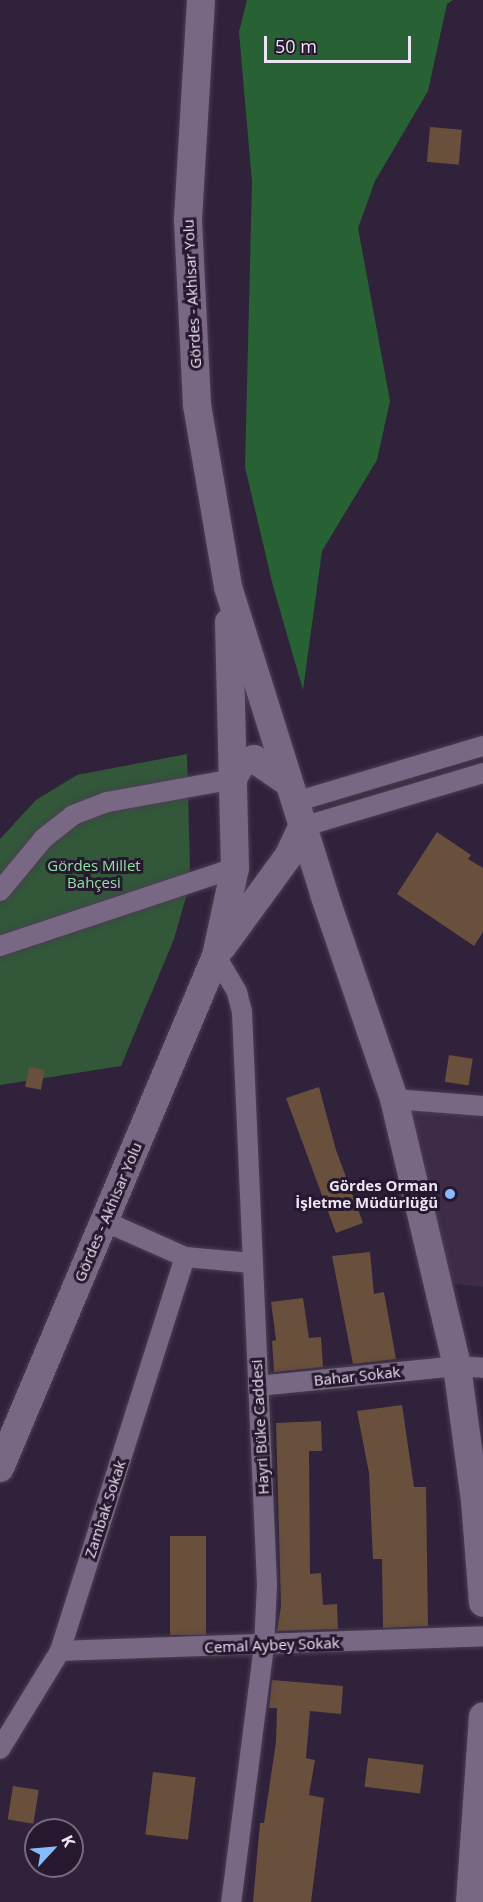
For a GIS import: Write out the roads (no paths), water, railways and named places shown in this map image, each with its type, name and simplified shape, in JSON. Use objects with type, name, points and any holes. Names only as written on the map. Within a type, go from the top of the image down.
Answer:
[{"type":"main road","name":"Gördes - Akhisar Yolu","points":[[201,0],[196,43],[189,244],[197,405],[228,587],[325,897],[394,1099],[470,1367],[475,1501],[483,1604]]},
{"type":"main road","name":"Gördes - Akhisar Yolu","points":[[0,1468],[216,956],[235,868],[228,587]]},
{"type":"main road","points":[[233,779],[241,764],[254,759],[295,804]]},
{"type":"main road","name":"Gördes - Akhisar Yolu","points":[[216,956],[289,855],[295,804]]},
{"type":"main road","points":[[235,868],[240,880],[251,887],[287,871],[302,872],[315,882],[325,897]]},
{"type":"main road","points":[[470,1902],[483,1716]]},
{"type":"street","points":[[295,804],[483,746]]},
{"type":"street","points":[[295,804],[483,772]]},
{"type":"street","points":[[0,891],[44,838],[73,815],[107,802],[233,779]]},
{"type":"street","points":[[0,946],[21,937],[235,868]]},
{"type":"street","points":[[0,932],[21,937]]},
{"type":"street","name":"Hayri Büke Caddesi","points":[[216,956],[237,992],[242,1012],[267,1585],[264,1646],[231,1902]]},
{"type":"street","points":[[394,1099],[483,1106]]},
{"type":"street","points":[[104,1221],[185,1257],[252,1263]]},
{"type":"street","name":"Zambak Sokak","points":[[0,1749],[60,1651],[185,1257]]},
{"type":"street","name":"Bahar Sokak","points":[[258,1386],[470,1367]]},
{"type":"street","name":"Cemal Aybey Sokak","points":[[60,1651],[264,1646],[483,1636]]},
{"type":"place","name":"Gördes Orman İşletme Müdürlüğü","points":[[450,1194]]},
{"type":"park label","name":"Gördes Millet Bahçesi","points":[[94,874]]}]
